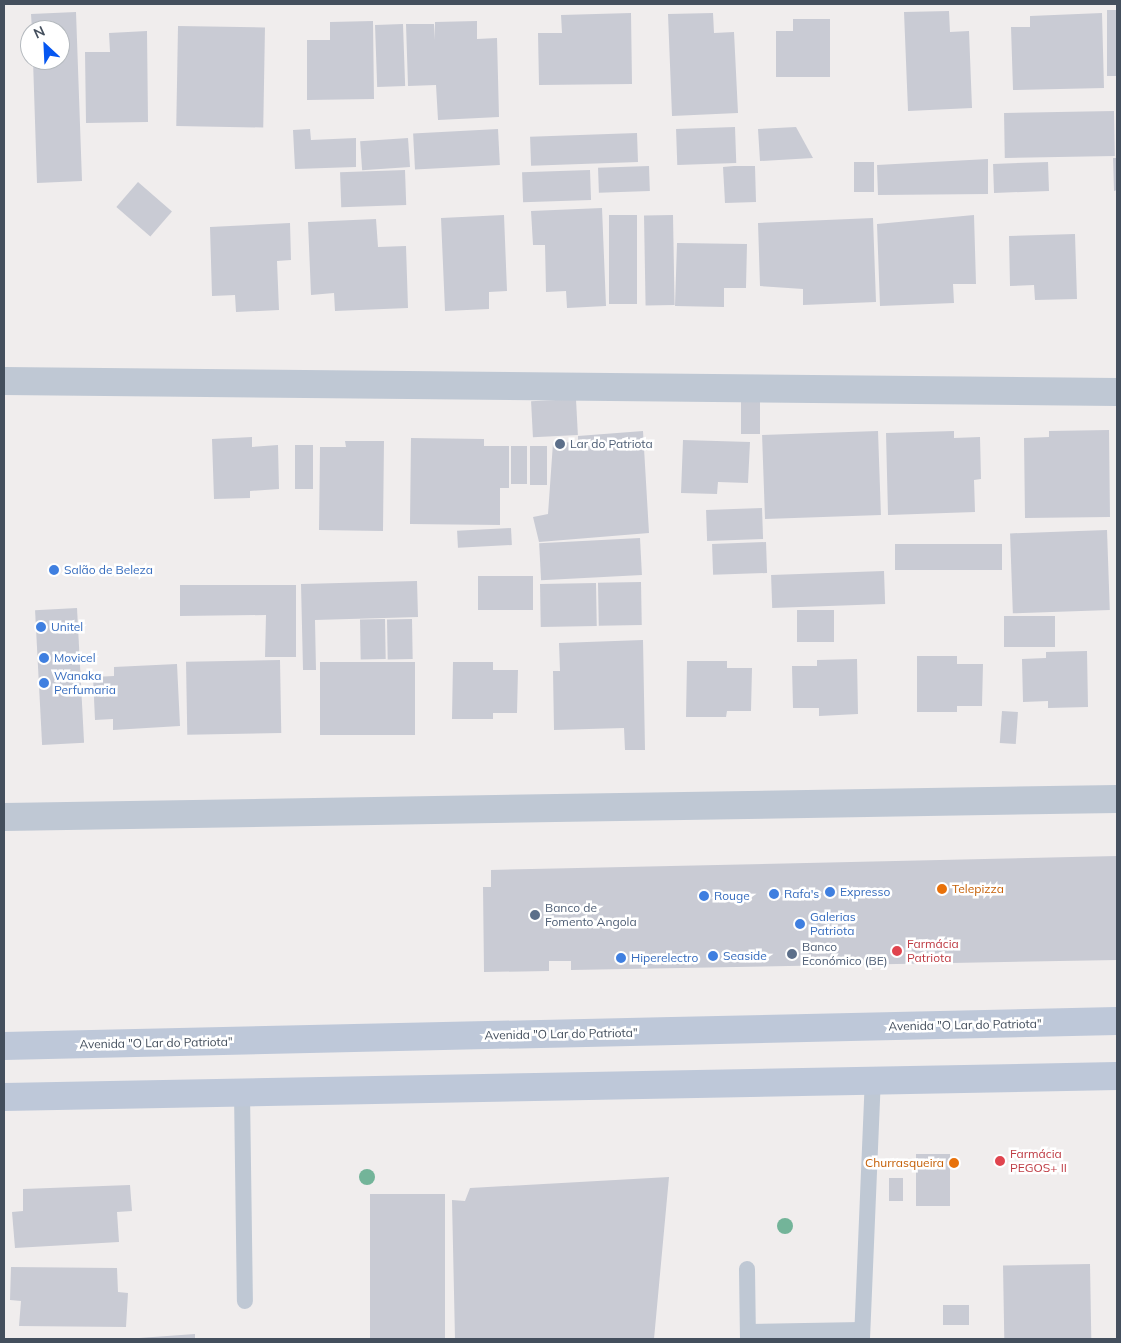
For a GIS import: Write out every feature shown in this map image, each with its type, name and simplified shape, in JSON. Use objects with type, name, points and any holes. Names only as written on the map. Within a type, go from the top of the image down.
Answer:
[{"type":"main road","name":"Avenida \"O Lar do Patriota\"","points":[[4,1046],[1117,1021]]},
{"type":"main road","points":[[4,1097],[1117,1076]]},
{"type":"street","points":[[4,381],[1117,392]]},
{"type":"street","points":[[4,817],[1117,800]]},
{"type":"lane","points":[[747,1269],[748,1336],[862,1334],[874,1080]]},
{"type":"lane","points":[[242,1093],[245,1301]]},
{"type":"building","points":[[1107,10],[1117,10],[1117,76],[1107,76]]},
{"type":"building","points":[[949,11],[950,32],[969,31],[972,108],[908,111],[904,12]]},
{"type":"building","points":[[76,12],[82,181],[37,183],[33,70],[70,70],[70,20],[31,20],[31,14]]},
{"type":"building","points":[[631,13],[632,84],[539,85],[538,33],[562,33],[561,15]]},
{"type":"building","points":[[713,13],[714,33],[734,32],[738,113],[672,116],[668,14]]},
{"type":"building","points":[[1102,13],[1104,88],[1013,90],[1011,27],[1030,27],[1030,16]]},
{"type":"building","points":[[793,19],[830,19],[830,77],[776,77],[776,31],[793,31]]},
{"type":"building","points":[[373,21],[374,99],[307,100],[307,40],[330,40],[330,22]]},
{"type":"building","points":[[477,21],[477,39],[497,38],[499,117],[438,120],[436,85],[408,86],[406,24],[434,24],[435,40],[435,22]]},
{"type":"building","points":[[403,24],[405,86],[377,87],[375,25]]},
{"type":"building","points":[[178,26],[265,28],[263,128],[176,126]]},
{"type":"building","points":[[147,31],[148,122],[86,123],[85,52],[110,52],[109,33]]},
{"type":"building","points":[[1114,111],[1115,156],[1005,158],[1004,113]]},
{"type":"building","points":[[735,127],[736,163],[677,165],[676,129]]},
{"type":"building","points":[[796,127],[813,158],[760,161],[758,129]]},
{"type":"building","points":[[310,129],[311,140],[356,138],[356,167],[295,169],[293,130]]},
{"type":"building","points":[[498,129],[500,165],[415,169],[413,133]]},
{"type":"building","points":[[637,133],[638,162],[531,166],[530,137]]},
{"type":"building","points":[[408,138],[410,167],[362,170],[360,141]]},
{"type":"building","points":[[1113,158],[1117,158],[1117,190],[1114,191]]},
{"type":"building","points":[[988,159],[988,194],[878,195],[877,165]]},
{"type":"building","points":[[854,162],[874,162],[874,192],[854,192]]},
{"type":"building","points":[[1048,162],[1049,191],[994,193],[993,164]]},
{"type":"building","points":[[649,166],[650,191],[599,193],[598,168]]},
{"type":"building","points":[[755,166],[756,202],[725,203],[723,167]]},
{"type":"building","points":[[405,170],[406,205],[341,207],[340,172]]},
{"type":"building","points":[[590,170],[591,200],[523,202],[522,172]]},
{"type":"building","points":[[138,182],[172,212],[150,236],[116,207]]},
{"type":"building","points":[[602,208],[606,306],[567,308],[566,291],[546,292],[545,245],[533,245],[531,211]]},
{"type":"building","points":[[504,215],[507,291],[489,292],[489,309],[445,311],[441,218]]},
{"type":"building","points":[[609,215],[637,215],[637,304],[609,304]]},
{"type":"building","points":[[673,215],[675,305],[646,305],[644,216]]},
{"type":"building","points":[[974,215],[976,284],[953,284],[954,303],[880,306],[877,224]]},
{"type":"building","points":[[873,218],[876,302],[803,305],[803,289],[760,286],[758,223]]},
{"type":"building","points":[[376,219],[378,247],[406,246],[408,308],[335,311],[334,293],[311,295],[308,222]]},
{"type":"building","points":[[290,223],[291,260],[277,261],[279,310],[236,312],[235,295],[212,296],[210,227]]},
{"type":"building","points":[[1075,234],[1077,299],[1035,300],[1034,285],[1010,286],[1009,236]]},
{"type":"building","points":[[677,243],[747,244],[746,288],[724,288],[724,307],[675,306]]},
{"type":"building","points":[[576,399],[578,435],[533,437],[531,401]]},
{"type":"building","points":[[741,399],[760,399],[760,434],[741,434]]},
{"type":"building","points":[[1109,430],[1110,517],[1025,518],[1024,438],[1049,437],[1049,431]]},
{"type":"building","points":[[643,431],[649,533],[539,542],[533,517],[548,514],[553,443],[578,442],[578,436]]},
{"type":"building","points":[[878,431],[881,515],[765,519],[762,435]]},
{"type":"building","points":[[954,431],[954,438],[980,437],[981,479],[974,480],[975,512],[888,515],[886,433]]},
{"type":"building","points":[[252,437],[252,447],[278,445],[279,489],[250,491],[250,498],[214,499],[212,439]]},
{"type":"building","points":[[411,438],[484,439],[484,446],[509,446],[509,488],[500,488],[500,525],[410,524]]},
{"type":"building","points":[[683,440],[750,442],[748,483],[718,482],[717,494],[681,493]]},
{"type":"building","points":[[345,441],[384,441],[383,531],[319,530],[320,447],[346,447]]},
{"type":"building","points":[[295,445],[313,445],[313,489],[295,489]]},
{"type":"building","points":[[511,446],[527,446],[527,484],[511,484]]},
{"type":"building","points":[[530,446],[547,446],[547,485],[530,485]]},
{"type":"building","points":[[762,508],[763,539],[707,541],[706,510]]},
{"type":"building","points":[[511,528],[512,545],[458,548],[457,531]]},
{"type":"building","points":[[1107,530],[1110,610],[1013,613],[1010,533]]},
{"type":"building","points":[[640,538],[642,575],[541,580],[539,543]]},
{"type":"building","points":[[766,542],[767,573],[713,575],[712,544]]},
{"type":"building","points":[[895,544],[1002,544],[1002,570],[895,570]]},
{"type":"building","points":[[884,571],[885,604],[772,608],[771,575]]},
{"type":"building","points":[[478,576],[533,576],[533,610],[478,610]]},
{"type":"building","points":[[417,581],[418,617],[315,620],[316,670],[303,670],[301,584]]},
{"type":"building","points":[[641,582],[642,625],[599,626],[598,583]]},
{"type":"building","points":[[596,583],[597,626],[541,627],[540,584]]},
{"type":"building","points":[[180,585],[296,585],[296,657],[265,657],[266,615],[180,616]]},
{"type":"building","points":[[77,608],[84,743],[42,745],[35,610]]},
{"type":"building","points":[[797,610],[834,610],[834,642],[797,642]]},
{"type":"building","points":[[1004,616],[1055,616],[1055,647],[1004,647]]},
{"type":"building","points":[[360,619],[385,619],[386,659],[361,659]]},
{"type":"building","points":[[387,619],[412,619],[413,659],[388,659]]},
{"type":"building","points":[[643,640],[645,750],[625,750],[624,728],[554,730],[553,671],[560,671],[559,643]]},
{"type":"building","points":[[1087,651],[1088,707],[1048,708],[1048,701],[1023,702],[1022,659],[1046,658],[1046,652]]},
{"type":"building","points":[[917,656],[957,656],[957,664],[983,664],[982,706],[957,706],[957,712],[917,712]]},
{"type":"building","points":[[857,659],[858,714],[819,716],[819,708],[793,708],[792,666],[817,666],[817,660]]},
{"type":"building","points":[[280,660],[281,733],[187,735],[186,662]]},
{"type":"building","points":[[687,661],[727,661],[727,668],[752,668],[751,711],[727,711],[726,717],[686,717]]},
{"type":"building","points":[[320,662],[415,662],[415,735],[320,735]]},
{"type":"building","points":[[453,662],[493,662],[493,670],[518,670],[517,713],[493,713],[493,719],[452,719]]},
{"type":"building","points":[[177,664],[180,726],[113,730],[113,719],[95,720],[93,677],[114,676],[114,667]]},
{"type":"building","points":[[1002,711],[1018,712],[1016,744],[1000,743]]},
{"type":"building","name":"Galerias Patriota","points":[[1117,856],[1117,960],[571,970],[571,961],[549,961],[549,971],[484,972],[483,887],[491,887],[491,870]]},
{"type":"building","points":[[916,1154],[950,1154],[950,1206],[916,1206]]},
{"type":"building","points":[[669,1177],[654,1339],[455,1339],[452,1200],[465,1201],[470,1188]]},
{"type":"building","points":[[889,1178],[903,1178],[903,1201],[889,1201]]},
{"type":"building","points":[[130,1185],[132,1211],[117,1212],[119,1242],[15,1248],[12,1212],[23,1211],[23,1189]]},
{"type":"building","points":[[370,1194],[445,1194],[445,1339],[370,1339]]},
{"type":"building","points":[[1090,1264],[1091,1339],[1004,1339],[1003,1266]]},
{"type":"building","points":[[11,1267],[117,1268],[118,1292],[128,1293],[126,1327],[19,1326],[21,1301],[10,1300]]},
{"type":"building","points":[[943,1305],[969,1305],[969,1325],[943,1325]]},
{"type":"building","points":[[195,1334],[195,1339],[139,1339],[139,1338]]},
{"type":"place","name":"Lar do Patriota","points":[[560,444]]},
{"type":"place","name":"Salão de Beleza","points":[[54,570]]},
{"type":"place","name":"Unitel","points":[[41,627]]},
{"type":"place","name":"Movicel","points":[[44,658]]},
{"type":"place","name":"Wanaka Perfumaria","points":[[44,683]]},
{"type":"place","name":"Telepizza","points":[[942,889]]},
{"type":"place","name":"Expresso","points":[[830,892]]},
{"type":"place","name":"Rafa's","points":[[774,894]]},
{"type":"place","name":"Rouge","points":[[704,896]]},
{"type":"place","name":"Banco de Fomento Angola","points":[[535,915]]},
{"type":"place","name":"Galerias Patriota","points":[[800,924]]},
{"type":"place","name":"Farmácia Patriota","points":[[897,951]]},
{"type":"place","name":"Banco Económico (BE)","points":[[792,954]]},
{"type":"place","name":"Seaside","points":[[713,956]]},
{"type":"place","name":"Hiperelectro","points":[[621,958]]},
{"type":"place","name":"Farmácia PEGOS+ II","points":[[1000,1161]]},
{"type":"place","name":"Churrasqueira","points":[[954,1163]]}]
